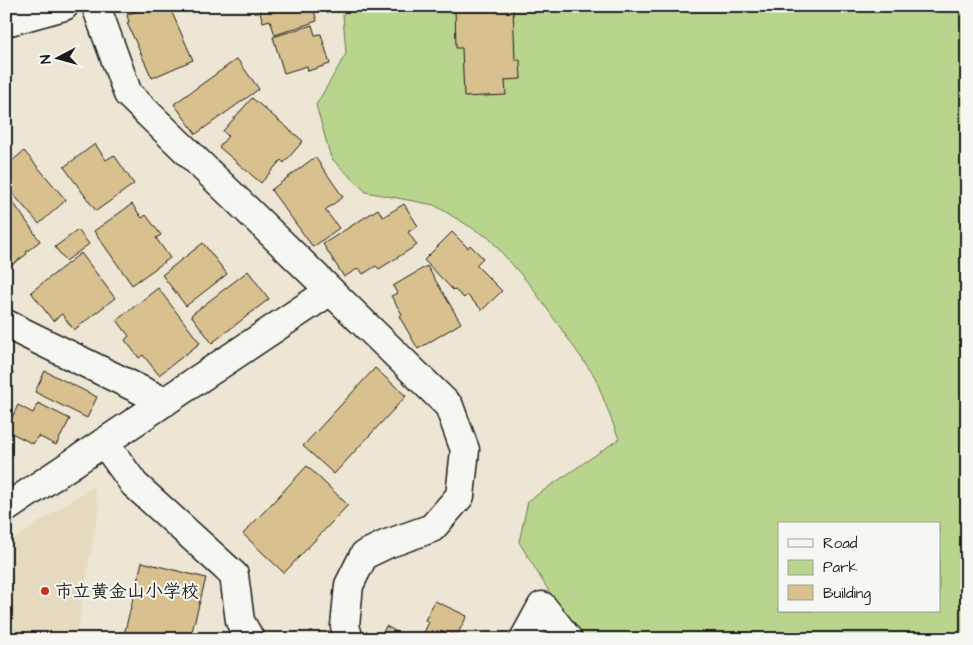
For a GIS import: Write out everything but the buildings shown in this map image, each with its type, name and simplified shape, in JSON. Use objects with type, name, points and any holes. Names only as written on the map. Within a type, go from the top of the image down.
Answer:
[{"type":"street","points":[[6,22],[64,6]]},
{"type":"street","points":[[96,6],[128,94],[449,406],[465,450],[460,496],[432,528],[387,544],[364,555],[349,585],[345,626],[349,639]]},
{"type":"street","points":[[6,508],[330,291]]},
{"type":"street","points":[[6,324],[164,402]]},
{"type":"street","points":[[104,442],[134,484],[234,575],[240,621],[250,639]]},
{"type":"street","points":[[524,639],[542,606],[568,639]]},
{"type":"shaded area","name":"市立黄金山小学校","points":[[93,486],[99,507],[76,639],[6,639],[6,544]]},
{"type":"green space","points":[[345,6],[967,6],[967,639],[583,639],[573,631],[519,542],[528,501],[619,439],[595,377],[531,286],[489,238],[434,205],[366,192],[331,158],[316,105],[346,54],[343,15]]},
{"type":"place","name":"市立黄金山小学校","points":[[45,591]]}]
